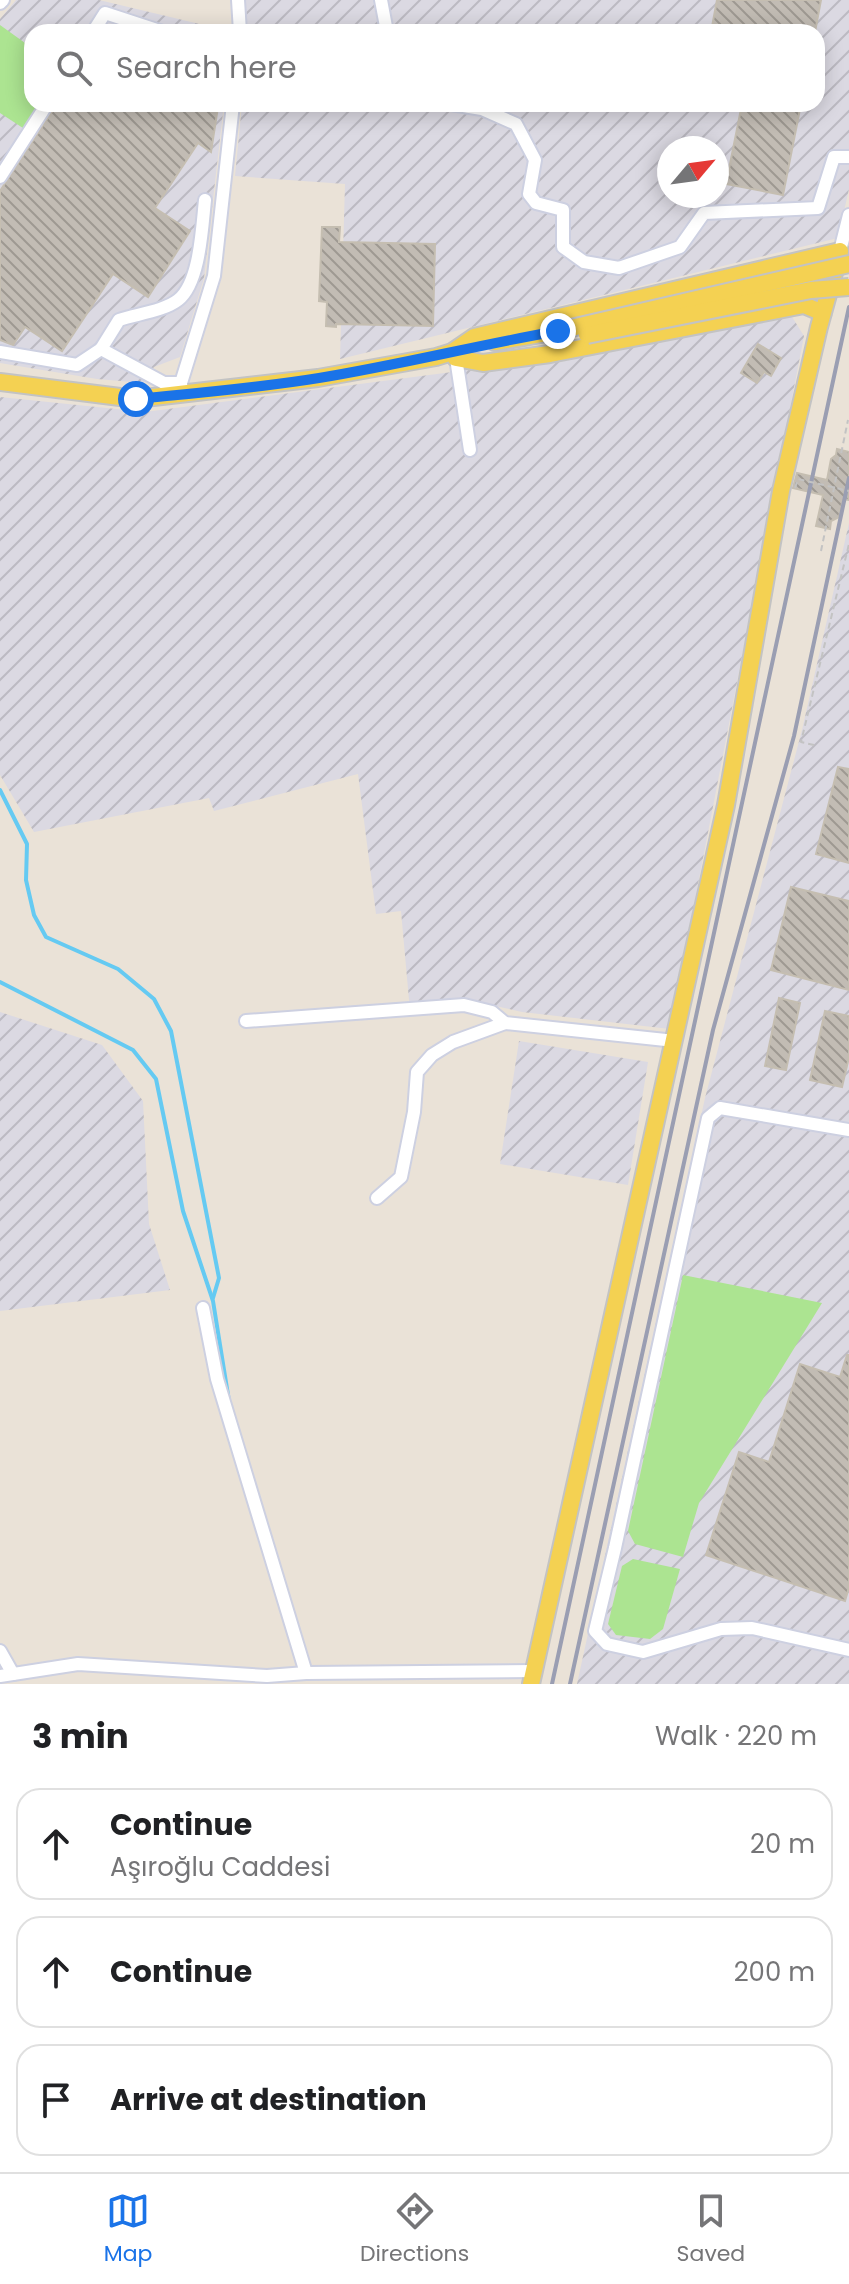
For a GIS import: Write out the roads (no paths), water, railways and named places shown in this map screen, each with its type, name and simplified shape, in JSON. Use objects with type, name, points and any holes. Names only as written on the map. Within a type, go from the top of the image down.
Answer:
[{"type":"main road","points":[[456,354],[474,337],[845,258]]},
{"type":"main road","points":[[533,1678],[726,805],[781,491],[823,313],[845,258]]},
{"type":"main road","points":[[558,336],[845,258]]},
{"type":"main road","points":[[0,382],[136,399],[182,389],[318,378],[811,290],[849,287]]},
{"type":"main road","points":[[456,354],[483,363],[550,354],[804,305],[823,313]]},
{"type":"street","points":[[238,0],[240,24]]},
{"type":"street","points":[[381,0],[386,24]]},
{"type":"street","points":[[98,24],[105,13],[139,24]]},
{"type":"street","points":[[0,177],[42,112]]},
{"type":"street","points":[[101,349],[164,383],[182,389],[214,276],[232,112]]},
{"type":"street","points":[[489,112],[516,124],[535,160],[529,194],[536,203],[563,210],[563,247],[584,262],[619,268],[680,247],[704,213],[818,208],[834,157],[849,157]]},
{"type":"street","points":[[0,352],[77,365],[101,349],[119,320],[176,302],[188,290],[200,246],[205,200]]},
{"type":"street","points":[[845,258],[849,215]]},
{"type":"street","points":[[456,354],[470,450]]},
{"type":"street","points":[[246,1021],[464,1005],[492,1012],[505,1023]]},
{"type":"street","points":[[377,1198],[401,1177],[414,1112],[417,1072],[432,1055],[453,1042],[505,1023],[675,1041]]},
{"type":"street","points":[[849,1130],[720,1108],[708,1118],[595,1631],[607,1644],[643,1652],[721,1629],[752,1628],[849,1650]]},
{"type":"street","points":[[203,1308],[217,1379],[306,1673]]},
{"type":"street","points":[[0,1651],[6,1675],[78,1664],[198,1678],[306,1673],[533,1678]]},
{"type":"waterway","points":[[0,790],[27,844],[26,880],[34,915],[46,937],[118,969],[154,999],[171,1031],[219,1278],[213,1298]]},
{"type":"waterway","points":[[0,982],[133,1050],[156,1079],[183,1211],[213,1301],[229,1401]]},
{"type":"railway","points":[[552,1684],[849,307]]},
{"type":"railway","points":[[570,1684],[713,1030],[794,736],[849,478]]}]
